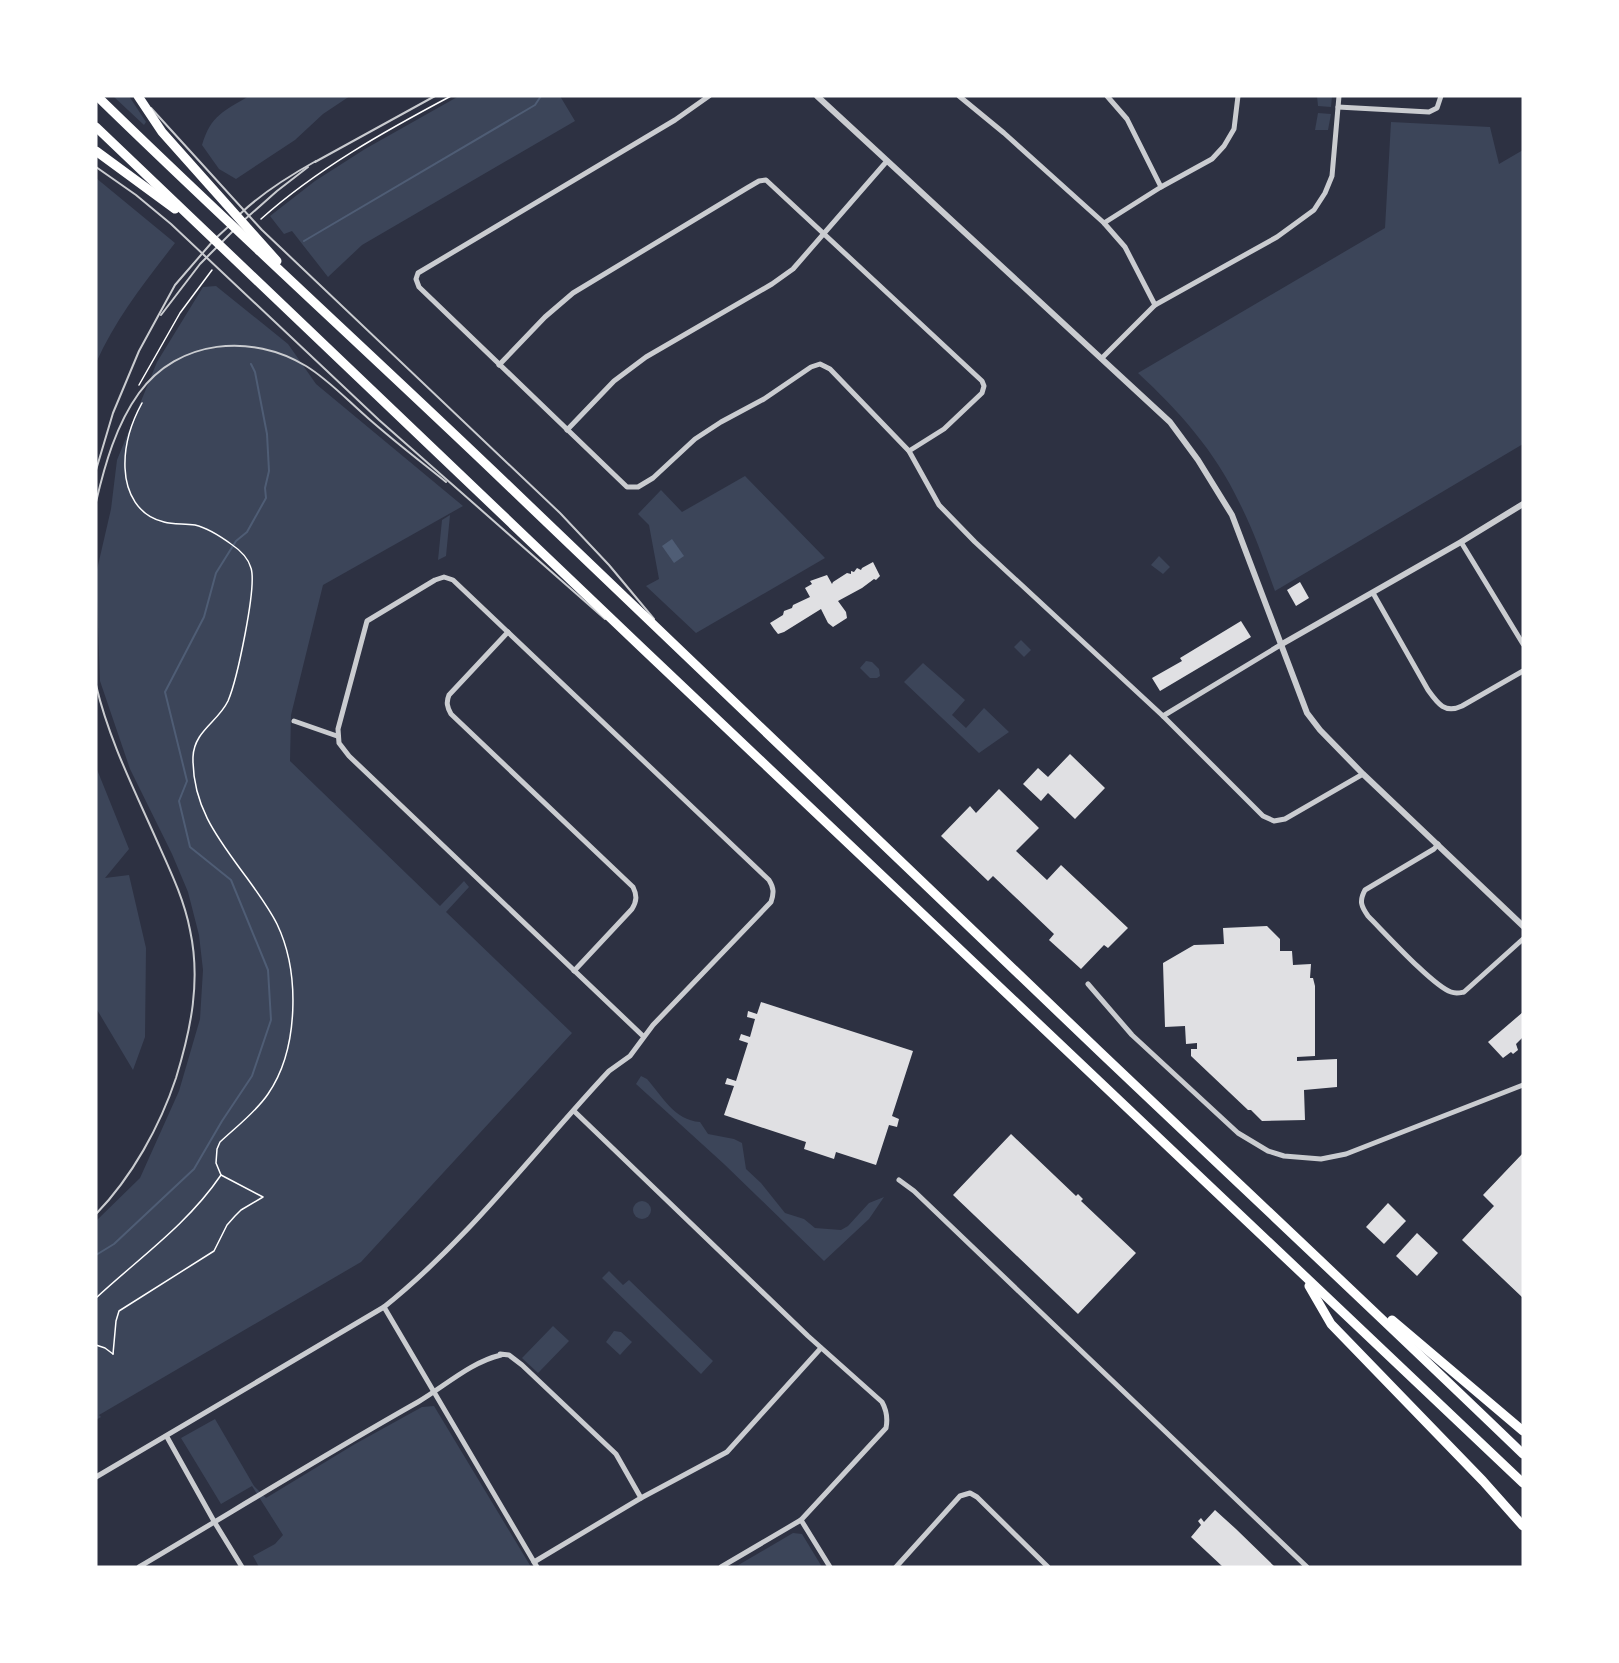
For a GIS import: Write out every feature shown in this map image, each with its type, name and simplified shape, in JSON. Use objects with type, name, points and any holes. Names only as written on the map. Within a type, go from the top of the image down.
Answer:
[{"type":"highway","points":[[97,96],[206,202],[256,236]]},
{"type":"highway","points":[[138,97],[162,132],[218,190],[307,294],[1523,1454]]},
{"type":"highway","points":[[96,127],[1523,1483]]},
{"type":"highway","points":[[96,151],[190,218]]},
{"type":"highway","points":[[1303,1276],[1330,1324],[1523,1526]]},
{"type":"highway","points":[[1347,1285],[1370,1301],[1523,1431]]},
{"type":"street","points":[[709,96],[675,120],[439,260],[417,275],[419,287],[627,487],[638,487],[653,478],[695,440],[720,422],[764,399],[811,367],[823,365],[830,369],[909,451],[939,505],[967,534],[1163,716],[1248,804],[1263,816],[1274,821],[1285,819],[1363,774]]},
{"type":"street","points":[[817,96],[1170,422],[1198,460],[1232,515],[1307,713],[1320,730],[1363,774],[1523,926]]},
{"type":"street","points":[[958,96],[1004,133],[1104,223],[1125,247],[1155,305]]},
{"type":"street","points":[[1107,96],[1127,119],[1161,187]]},
{"type":"street","points":[[1104,223],[1161,187],[1212,159],[1224,146],[1234,129],[1238,96]]},
{"type":"street","points":[[1102,358],[1155,305],[1277,237],[1314,210],[1332,176],[1339,96]]},
{"type":"street","points":[[1338,107],[1429,112],[1437,108],[1441,96]]},
{"type":"street","points":[[567,430],[614,381],[646,357],[772,284],[793,269],[887,161]]},
{"type":"street","points":[[499,365],[545,317],[573,293],[740,192],[759,181],[766,180],[982,381],[984,386],[982,393],[944,429],[909,451]]},
{"type":"street","points":[[1163,716],[1523,504]]},
{"type":"street","points":[[1461,542],[1523,644]]},
{"type":"street","points":[[96,1477],[384,1307],[429,1267],[487,1208],[609,1071],[630,1056],[645,1036],[771,902],[774,894],[769,880],[453,580],[444,577],[435,580],[367,621],[337,736],[342,749],[645,1036]]},
{"type":"street","points":[[1373,593],[1428,690],[1437,704],[1445,709],[1454,710],[1523,671]]},
{"type":"street","points":[[508,632],[450,695],[447,700],[448,709],[636,892],[632,909],[574,971]]},
{"type":"street","points":[[294,721],[337,736]]},
{"type":"street","points":[[1438,844],[1434,849],[1365,890],[1360,898],[1362,908],[1377,926],[1433,980],[1449,992],[1458,994],[1469,988],[1523,939]]},
{"type":"street","points":[[1088,984],[1132,1035],[1238,1134],[1284,1156],[1321,1159],[1346,1154],[1523,1085]]},
{"type":"street","points":[[574,1111],[821,1348],[882,1402],[888,1419],[886,1428],[801,1520],[721,1567]]},
{"type":"street","points":[[899,1180],[927,1204],[1307,1567]]},
{"type":"street","points":[[384,1307],[536,1565],[641,1498],[727,1452],[821,1348]]},
{"type":"street","points":[[139,1567],[352,1438],[434,1392],[486,1359],[500,1354],[509,1355],[522,1365],[616,1454],[641,1498]]},
{"type":"street","points":[[167,1437],[242,1567]]},
{"type":"street","points":[[896,1567],[960,1496],[970,1493],[989,1508],[1048,1567]]},
{"type":"street","points":[[801,1520],[830,1567]]},
{"type":"street","points":[[1037,1567],[1042,1562]]},
{"type":"lane","points":[[96,470],[121,390],[139,351],[176,285],[196,259],[251,203],[289,176],[435,96]]},
{"type":"lane","points":[[157,320],[200,264],[256,208],[316,161]]},
{"type":"lane","points":[[96,167],[136,195],[179,231],[379,420],[582,600],[643,649]]},
{"type":"lane","points":[[256,236],[560,513],[609,565],[676,646]]},
{"type":"lane","points":[[96,502],[106,464],[119,429],[145,386],[168,366],[186,356],[208,348],[230,345],[270,350],[306,366],[470,501]]},
{"type":"lane","points":[[96,685],[105,721],[118,755],[183,901],[191,932],[195,983],[186,1045],[168,1100],[125,1178],[96,1214]]},
{"type":"path","points":[[258,223],[321,174],[374,139],[451,96]]},
{"type":"path","points":[[138,387],[180,313],[213,269]]},
{"type":"path","points":[[96,1345],[114,1354],[116,1321],[119,1311],[214,1251],[227,1225],[235,1216],[263,1197],[221,1175],[216,1163],[218,1145],[268,1094],[284,1061],[293,1019],[292,982],[282,937],[276,923],[217,838],[200,802],[194,780],[193,755],[198,738],[227,703],[239,665],[252,575],[246,556],[225,540],[206,528],[165,523],[156,519],[146,514],[132,497],[125,476],[125,449],[130,429],[142,403]]},
{"type":"path","points":[[96,1298],[164,1239],[210,1192],[221,1175]]},
{"type":"shaded area","points":[[113,96],[129,96],[146,122],[144,125]]},
{"type":"shaded area","points":[[249,96],[350,96],[323,114],[295,140],[236,179],[219,169],[202,145],[214,120]]},
{"type":"shaded area","points":[[459,96],[560,96],[575,121],[362,245],[328,277],[292,231],[284,234],[270,216],[315,181],[365,149]]},
{"type":"shaded area","points":[[1317,96],[1332,96],[1331,107],[1318,106]]},
{"type":"shaded area","points":[[1318,113],[1331,114],[1328,130],[1315,130]]},
{"type":"shaded area","points":[[1391,122],[1490,127],[1499,164],[1523,150],[1523,444],[1275,591],[1249,524],[1219,466],[1182,417],[1138,373],[1385,228]]},
{"type":"shaded area","points":[[96,178],[175,243],[122,316],[96,363]]},
{"type":"shaded area","points":[[216,286],[288,344],[316,384],[463,506],[323,585],[291,715],[290,761],[440,906],[464,881],[469,887],[446,912],[572,1033],[361,1262],[99,1415],[101,1417],[96,1420],[96,1221],[140,1178],[179,1091],[200,1019],[203,970],[199,935],[188,892],[130,769],[100,681],[96,574],[111,509],[117,460],[157,362],[203,287]]},
{"type":"shaded area","points":[[745,476],[825,558],[696,633],[646,586],[659,579],[649,525],[638,514],[661,490],[682,512]]},
{"type":"shaded area","points":[[450,515],[446,556],[438,560],[442,520]]},
{"type":"shaded area","points":[[672,539],[684,556],[674,563],[662,546]]},
{"type":"shaded area","points":[[1159,556],[1170,567],[1163,574],[1151,565]]},
{"type":"shaded area","points":[[1021,640],[1031,650],[1024,657],[1014,647]]},
{"type":"shaded area","points":[[866,661],[872,662],[879,669],[880,676],[870,678],[860,668]]},
{"type":"shaded area","points":[[923,663],[965,700],[952,715],[966,728],[984,708],[1009,732],[979,753],[904,682]]},
{"type":"shaded area","points":[[96,767],[129,849],[105,878],[129,875],[146,948],[145,1037],[133,1070],[96,1008]]},
{"type":"shaded area","points":[[641,1076],[647,1079],[676,1112],[683,1117],[700,1122],[708,1134],[734,1139],[742,1143],[746,1169],[761,1183],[785,1213],[804,1219],[815,1228],[841,1230],[848,1226],[869,1203],[884,1197],[869,1219],[824,1261],[724,1164],[636,1084]]},
{"type":"shaded area","points":[[642,1201],[648,1204],[651,1210],[648,1216],[642,1219],[636,1216],[633,1210],[636,1204]]},
{"type":"shaded area","points":[[609,1271],[623,1285],[629,1280],[713,1361],[701,1374],[602,1278]]},
{"type":"shaded area","points":[[553,1326],[569,1341],[538,1373],[522,1358]]},
{"type":"shaded area","points":[[614,1331],[621,1332],[632,1342],[620,1355],[606,1342]]},
{"type":"shaded area","points":[[434,1406],[531,1567],[259,1567],[253,1556],[275,1544],[283,1535],[252,1486],[221,1504],[181,1438],[215,1419],[254,1486],[266,1498],[422,1407]]},
{"type":"shaded area","points":[[793,1533],[802,1534],[822,1567],[735,1567]]},
{"type":"building","points":[[873,562],[880,576],[838,601],[846,612],[847,618],[833,627],[828,623],[821,609],[778,634],[770,623],[793,605],[810,597],[805,588],[812,584],[810,581],[827,575],[832,584],[847,573],[851,574],[851,571],[854,572],[857,568],[861,570]]},
{"type":"building","points":[[1300,582],[1309,598],[1296,606],[1287,590]]},
{"type":"building","points":[[1241,621],[1251,637],[1160,691],[1152,678],[1182,661],[1180,658]]},
{"type":"building","points":[[1070,754],[1105,788],[1075,819],[1048,793],[1041,801],[1023,784],[1038,768],[1048,777]]},
{"type":"building","points":[[999,789],[1039,828],[1016,851],[1047,880],[1061,865],[1128,928],[1108,948],[1104,945],[1081,969],[1049,940],[1054,934],[993,876],[988,881],[941,836],[970,806],[976,813]]},
{"type":"building","points":[[1267,926],[1280,939],[1280,951],[1292,951],[1293,965],[1311,964],[1310,978],[1313,978],[1315,986],[1315,1056],[1297,1057],[1297,1061],[1337,1059],[1337,1087],[1304,1090],[1305,1120],[1262,1121],[1191,1056],[1191,1049],[1197,1049],[1197,1043],[1186,1044],[1185,1026],[1165,1027],[1163,963],[1194,945],[1224,944],[1223,928]]},
{"type":"building","points":[[761,1002],[913,1051],[892,1116],[899,1119],[897,1127],[889,1125],[876,1165],[836,1152],[834,1159],[804,1149],[806,1142],[724,1115],[734,1086],[725,1084],[727,1078],[736,1081],[748,1043],[739,1040],[741,1034],[750,1037],[755,1019],[747,1017],[748,1011],[757,1014]]},
{"type":"building","points":[[1523,1012],[1523,1037],[1516,1044],[1518,1050],[1503,1058],[1488,1042]]},
{"type":"building","points":[[1011,1134],[1076,1196],[1078,1194],[1083,1199],[1081,1201],[1136,1253],[1078,1314],[953,1195]]},
{"type":"building","points":[[1523,1153],[1523,1298],[1462,1240],[1494,1206],[1483,1195]]},
{"type":"building","points":[[1388,1203],[1406,1221],[1384,1244],[1366,1227]]},
{"type":"building","points":[[1417,1233],[1438,1253],[1417,1276],[1396,1256]]},
{"type":"building","points":[[1215,1510],[1275,1567],[1223,1567],[1191,1537],[1201,1525],[1198,1521],[1201,1518],[1204,1522]]},
{"type":"waterway","points":[[304,241],[535,105],[541,96]]},
{"type":"waterway","points":[[96,1255],[114,1244],[194,1169],[252,1076],[271,1020],[268,970],[231,880],[190,847],[179,801],[187,781],[165,692],[204,617],[216,573],[236,541],[247,532],[266,498],[265,488],[269,471],[267,434],[255,372],[251,364]]}]
